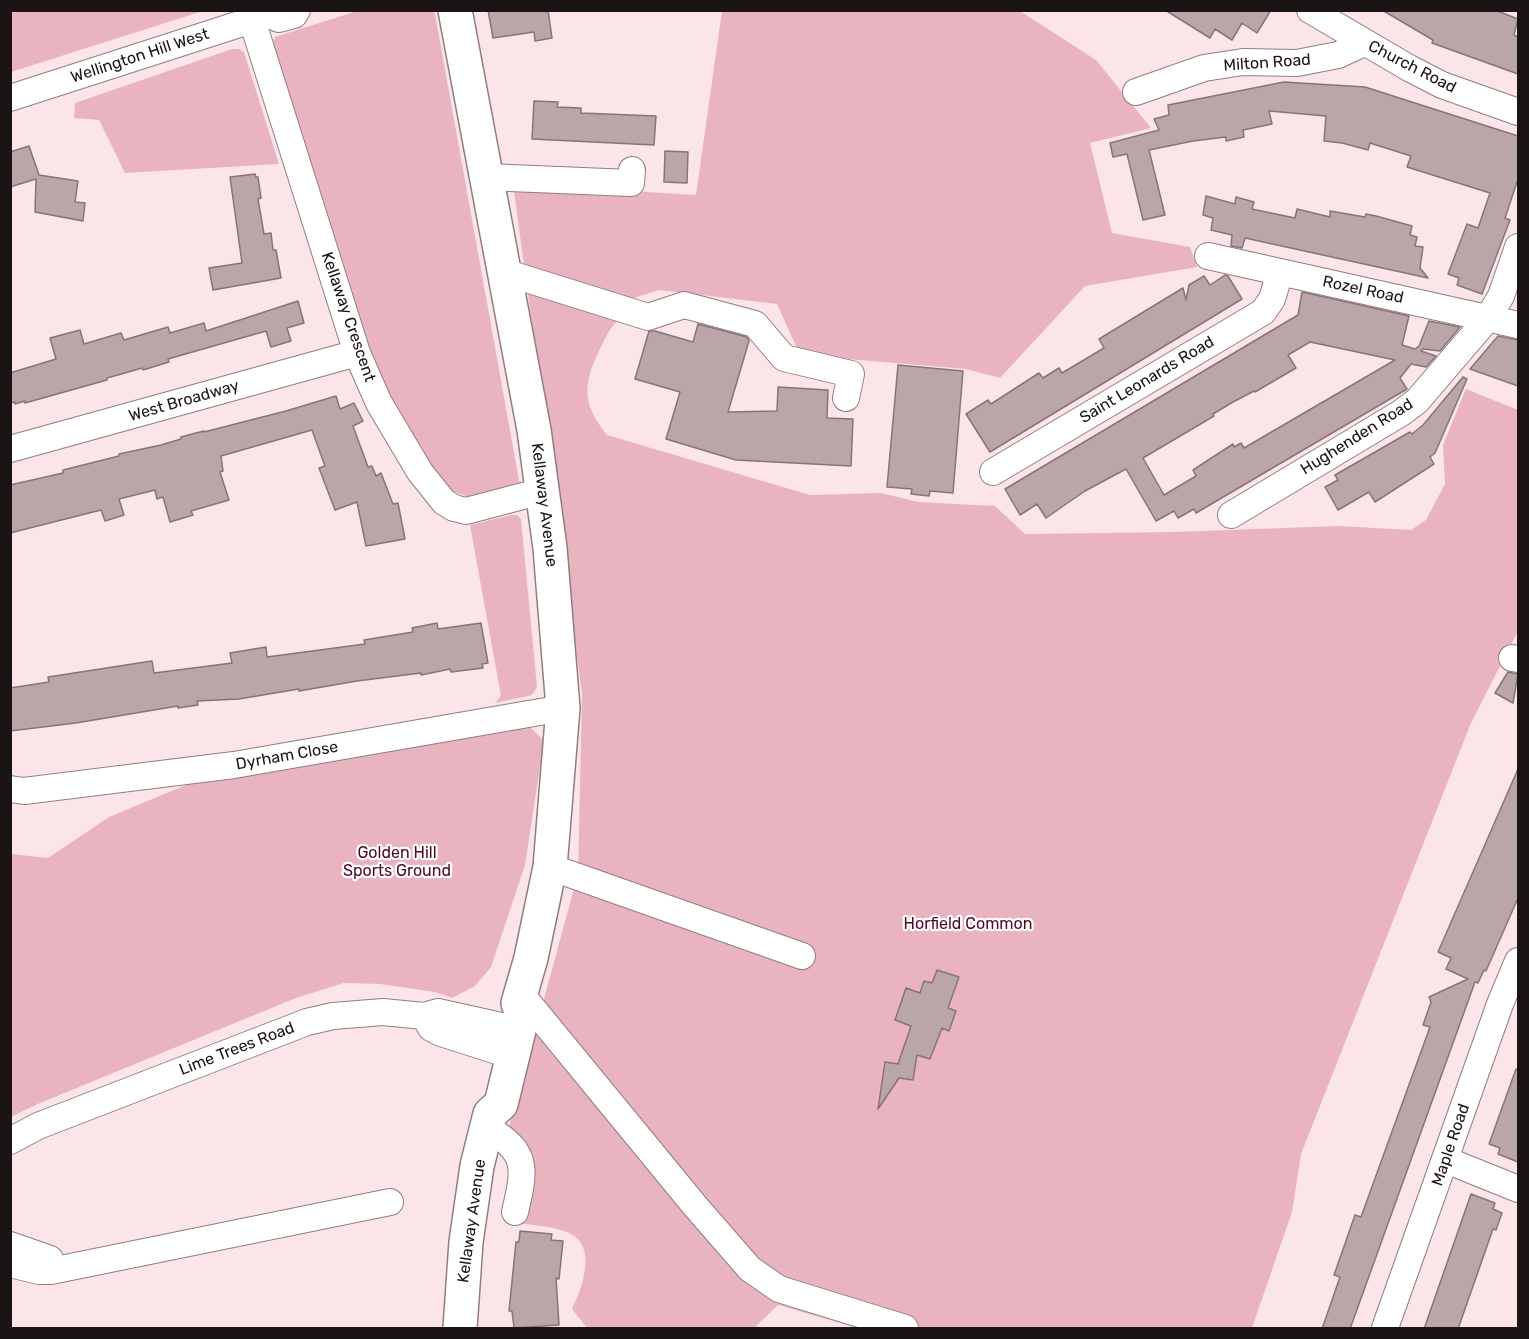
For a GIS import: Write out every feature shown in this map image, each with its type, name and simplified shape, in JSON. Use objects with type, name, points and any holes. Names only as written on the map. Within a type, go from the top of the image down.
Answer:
[{"type":"main road","name":"Kellaway Avenue","points":[[455,10],[534,430],[550,548],[562,708],[550,867],[531,958],[512,1027],[501,1104],[488,1121],[477,1166],[466,1242],[460,1329]]},
{"type":"street","name":"Wellington Hill West","points":[[10,98],[264,15],[279,20],[294,15],[297,10]]},
{"type":"street","name":"Church Road","points":[[1310,10],[1364,43],[1442,85],[1518,112]]},
{"type":"street","name":"Kellaway Crescent","points":[[264,15],[357,353],[379,403],[420,472],[444,502],[454,508],[466,511],[542,491]]},
{"type":"street","name":"Milton Road","points":[[1136,92],[1204,68],[1243,62],[1298,63],[1338,55],[1364,43]]},
{"type":"street","points":[[486,177],[631,183],[632,170]]},
{"type":"street","name":"Hughenden Road","points":[[1231,515],[1401,413],[1417,401],[1488,318],[1501,296],[1518,247]]},
{"type":"street","name":"Rozel Road","points":[[1208,256],[1518,325]]},
{"type":"street","points":[[504,272],[648,316],[684,305],[755,324],[784,358],[851,374],[846,399]]},
{"type":"street","name":"Saint Leonards Road","points":[[993,472],[1263,312],[1272,299],[1280,272]]},
{"type":"street","name":"West Broadway","points":[[10,449],[357,353]]},
{"type":"street","name":"Dyrham Close","points":[[10,789],[24,791],[234,765],[562,708]]},
{"type":"street","points":[[550,867],[802,956]]},
{"type":"street","name":"Maple Road","points":[[1385,1329],[1500,1004],[1518,961]]},
{"type":"street","name":"Lime Trees Road","points":[[10,1141],[57,1119],[307,1022],[333,1016],[383,1012],[424,1016],[431,1028],[512,1027]]},
{"type":"street","points":[[512,1027],[564,1043],[696,1208],[750,1269],[779,1289],[905,1329]]},
{"type":"street","name":"Lime Trees Road","points":[[10,1161],[24,1146],[57,1119]]},
{"type":"street","points":[[488,1121],[515,1148],[521,1164],[523,1179],[515,1212]]},
{"type":"street","points":[[1446,1160],[1518,1189]]},
{"type":"street","points":[[10,1264],[39,1271],[50,1265],[83,1264],[390,1202]]},
{"type":"street","points":[[10,1245],[50,1265]]},
{"type":"green space","points":[[11,10],[203,10],[203,11],[11,72]]},
{"type":"green space","points":[[357,11],[432,11],[435,14],[520,486],[469,497],[444,488],[375,372],[272,46],[275,37]]},
{"type":"green space","name":"Horfield Common","points":[[722,11],[1020,11],[1096,60],[1151,128],[1090,143],[1112,233],[1190,247],[1197,267],[1085,286],[1000,378],[966,369],[800,355],[777,304],[659,290],[637,297],[630,302],[623,318],[609,332],[592,368],[587,390],[588,400],[598,423],[607,435],[810,495],[881,493],[918,502],[995,506],[1025,534],[1174,532],[1338,526],[1411,530],[1426,520],[1445,484],[1443,445],[1466,389],[1518,410],[1518,631],[1471,723],[1301,1154],[1292,1212],[1252,1328],[857,1328],[778,1305],[754,1328],[587,1328],[572,1309],[580,1291],[585,1268],[583,1248],[578,1239],[558,1229],[519,1223],[532,1172],[525,1142],[509,1127],[578,874],[582,693],[513,184],[696,195]]},
{"type":"green space","points":[[232,49],[244,52],[279,164],[125,173],[99,120],[74,118],[75,103]]},
{"type":"green space","points":[[517,515],[521,519],[537,687],[532,695],[495,703],[501,696],[470,525]]},
{"type":"green space","name":"Golden Hill Sports Ground","points":[[519,722],[530,727],[544,741],[525,865],[491,967],[475,986],[452,998],[435,992],[380,984],[344,983],[296,998],[11,1117],[11,854],[48,858],[109,817],[234,765]]},
{"type":"building","points":[[488,10],[548,10],[552,38],[535,41],[534,32],[493,38]]},
{"type":"building","points":[[1165,10],[1271,10],[1257,33],[1242,23],[1232,40],[1215,29],[1210,38]]},
{"type":"building","points":[[1382,10],[1495,10],[1518,19],[1514,35],[1518,37],[1518,74],[1432,43],[1433,40]]},
{"type":"building","points":[[1284,82],[1365,87],[1518,136],[1518,179],[1505,218],[1510,220],[1482,294],[1457,285],[1459,278],[1448,274],[1467,224],[1478,228],[1490,193],[1407,167],[1411,156],[1370,143],[1368,150],[1324,141],[1326,116],[1269,111],[1272,124],[1243,130],[1244,137],[1226,141],[1226,137],[1193,141],[1149,150],[1165,215],[1143,220],[1127,154],[1113,157],[1110,143],[1159,130],[1154,119],[1169,115],[1168,105]]},
{"type":"building","points":[[534,101],[558,102],[557,107],[581,108],[581,113],[656,116],[654,145],[532,139]]},
{"type":"building","points":[[29,146],[39,175],[78,181],[75,202],[85,203],[83,221],[35,212],[36,179],[10,187],[10,152]]},
{"type":"building","points":[[665,151],[688,152],[687,183],[664,182]]},
{"type":"building","points":[[255,174],[258,177],[261,198],[258,199],[264,234],[271,233],[281,278],[213,290],[209,268],[242,263],[230,177]]},
{"type":"building","points":[[1206,196],[1235,204],[1236,197],[1254,202],[1252,209],[1295,218],[1297,209],[1330,217],[1330,211],[1365,217],[1366,214],[1412,226],[1410,235],[1417,237],[1415,246],[1423,247],[1420,268],[1428,278],[1245,238],[1242,248],[1231,246],[1232,235],[1211,230],[1213,218],[1203,215]]},
{"type":"building","points":[[1225,275],[1228,276],[1242,299],[990,452],[966,414],[988,400],[991,404],[1039,373],[1043,378],[1059,368],[1062,373],[1104,348],[1099,339],[1183,288],[1186,300],[1189,285],[1204,276],[1210,285]]},
{"type":"building","points":[[1302,292],[1409,316],[1402,345],[1415,349],[1419,346],[1429,321],[1460,327],[1440,351],[1423,349],[1421,351],[1436,356],[1426,367],[1411,364],[1400,378],[1407,389],[1196,513],[1194,509],[1178,518],[1174,511],[1156,521],[1126,469],[1085,491],[1046,518],[1037,504],[1020,515],[1005,489],[1298,315]],"holes":[[[1310,342],[1395,360],[1244,448],[1241,443],[1234,447],[1233,444],[1193,470],[1196,476],[1164,495],[1143,458],[1214,416],[1213,414],[1233,402],[1296,368],[1288,355]]]},
{"type":"building","points":[[298,301],[304,323],[287,328],[291,341],[271,347],[266,331],[168,359],[169,362],[143,370],[142,368],[25,403],[25,401],[10,403],[10,373],[56,359],[50,338],[80,330],[84,344],[121,333],[124,340],[168,327],[170,333],[204,323],[206,331]]},
{"type":"building","points":[[698,324],[747,337],[749,341],[728,412],[777,411],[778,387],[828,390],[827,418],[853,419],[851,466],[736,460],[666,439],[680,392],[635,379],[649,331],[693,342]]},
{"type":"building","points":[[1498,336],[1518,340],[1518,386],[1470,369]]},
{"type":"building","points":[[898,365],[963,371],[953,493],[930,491],[929,496],[911,494],[912,489],[887,487]]},
{"type":"building","points":[[1463,377],[1467,379],[1435,453],[1430,457],[1434,464],[1375,502],[1369,492],[1338,510],[1325,487],[1338,480],[1335,475],[1410,432],[1412,434],[1423,425]]},
{"type":"building","points":[[336,396],[340,409],[354,403],[363,421],[353,426],[368,467],[372,466],[376,476],[381,473],[393,504],[398,503],[405,539],[366,546],[357,502],[335,510],[319,468],[325,466],[312,430],[221,456],[223,471],[220,472],[229,500],[191,511],[193,515],[170,522],[163,497],[157,499],[155,490],[119,499],[124,515],[105,521],[101,510],[10,533],[10,485],[63,473],[63,470],[119,456],[119,454],[161,445],[181,439],[181,437]]},
{"type":"building","points":[[437,623],[438,629],[481,623],[488,663],[482,664],[483,668],[451,672],[450,669],[421,675],[421,673],[357,681],[239,699],[197,701],[198,705],[10,731],[10,688],[49,682],[48,677],[152,661],[154,673],[232,663],[230,653],[266,647],[267,657],[365,644],[364,640],[413,632],[412,628]]},
{"type":"building","points":[[1508,672],[1518,674],[1513,703],[1495,693]]},
{"type":"building","points":[[1518,769],[1518,898],[1486,971],[1484,970],[1478,983],[1475,982],[1350,1329],[1322,1329],[1340,1277],[1334,1275],[1355,1215],[1361,1217],[1430,1027],[1423,1025],[1431,1002],[1429,997],[1468,979],[1446,969],[1451,958],[1438,952]]},
{"type":"building","points":[[937,970],[959,977],[948,1008],[956,1011],[949,1031],[942,1028],[930,1059],[917,1055],[913,1080],[899,1078],[878,1109],[885,1062],[898,1064],[911,1026],[895,1020],[906,988],[920,993],[924,981],[932,983]]},
{"type":"building","points":[[1516,1069],[1518,1070],[1518,1162],[1498,1154],[1500,1148],[1489,1144]]},
{"type":"building","points":[[1471,1194],[1495,1203],[1493,1209],[1502,1213],[1496,1230],[1493,1229],[1458,1329],[1424,1329]]},
{"type":"building","points":[[520,1231],[552,1234],[551,1240],[563,1241],[559,1279],[556,1278],[559,1325],[514,1328],[512,1311],[509,1311],[516,1242],[519,1242]]}]
